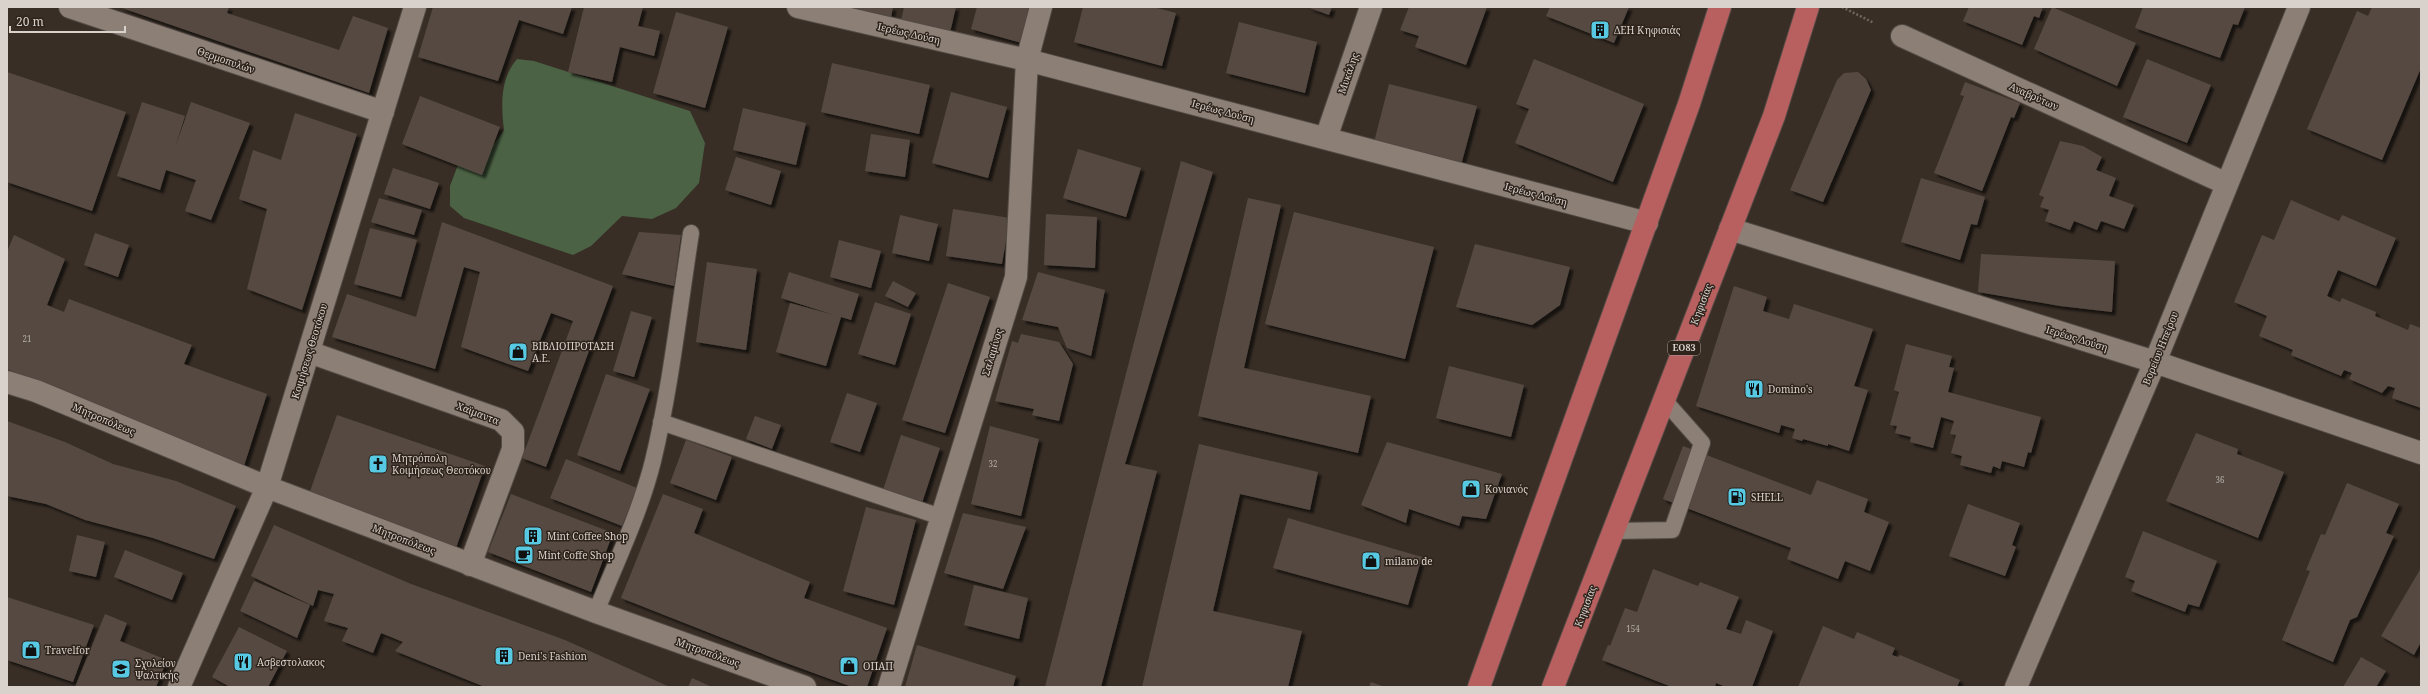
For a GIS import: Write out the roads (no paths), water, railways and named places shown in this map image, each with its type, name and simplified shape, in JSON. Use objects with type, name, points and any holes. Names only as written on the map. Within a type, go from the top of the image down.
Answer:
[{"type":"main road","points":[[1479,687],[1689,104],[1720,7]]},
{"type":"main road","name":"Κηφισίας","points":[[1553,687],[1774,116],[1808,7]]},
{"type":"street","name":"Θερμοπυλών","points":[[70,7],[383,112]]},
{"type":"street","name":"Κοιμήσεως Θεοτόκου","points":[[179,687],[267,486],[416,7]]},
{"type":"street","name":"Ιερέως Δούση","points":[[798,7],[1027,60],[1646,223]]},
{"type":"street","name":"Σαλαμίνος","points":[[889,687],[1016,277],[1027,60],[1041,7]]},
{"type":"street","name":"Μυκάλης","points":[[1326,138],[1371,7]]},
{"type":"street","name":"Βορείου Ηπείρου","points":[[2016,687],[2155,362],[2299,7]]},
{"type":"street","name":"Αναβρύτων","points":[[1902,36],[2227,184]]},
{"type":"street","name":"Ιερέως Δούση","points":[[1730,230],[2155,362],[2421,453]]},
{"type":"street","name":"Χαϊμαντα","points":[[309,352],[501,420],[512,432],[512,449],[470,564]]},
{"type":"street","name":"Μητροπόλεως","points":[[7,382],[36,391],[267,486],[470,564],[596,612],[805,687]]},
{"type":"lane","points":[[596,612],[640,502],[653,462],[661,422],[691,233]]},
{"type":"lane","points":[[1614,531],[1672,530],[1702,443],[1664,400]]},
{"type":"lane","points":[[661,422],[941,517]]},
{"type":"place","name":"ΔΕΗ Κηφισιάς","points":[[1600,30]]},
{"type":"place","name":"ΒΙΒΛΙΟΠΡΟΤΑΣΗ Α.Ε.","points":[[518,352]]},
{"type":"place","name":"Domino's","points":[[1754,389]]},
{"type":"place","name":"Μητρόπολη Κοιμήσεως Θεοτόκου","points":[[378,464]]},
{"type":"place","name":"Κονιανός","points":[[1471,489]]},
{"type":"place","name":"SHELL","points":[[1737,497]]},
{"type":"place","name":"Mint Coffee Shop","points":[[533,536]]},
{"type":"place","name":"Mint Coffe Shop","points":[[524,555]]},
{"type":"place","name":"milano de","points":[[1371,561]]},
{"type":"place","name":"Travelfor","points":[[31,650]]},
{"type":"place","name":"Deni's Fashion","points":[[504,656]]},
{"type":"place","name":"Ασβεστολακος","points":[[243,662]]},
{"type":"place","name":"ΟΠΑΠ","points":[[849,666]]},
{"type":"place","name":"Σχολείον Ψαλτικής","points":[[121,669]]}]
